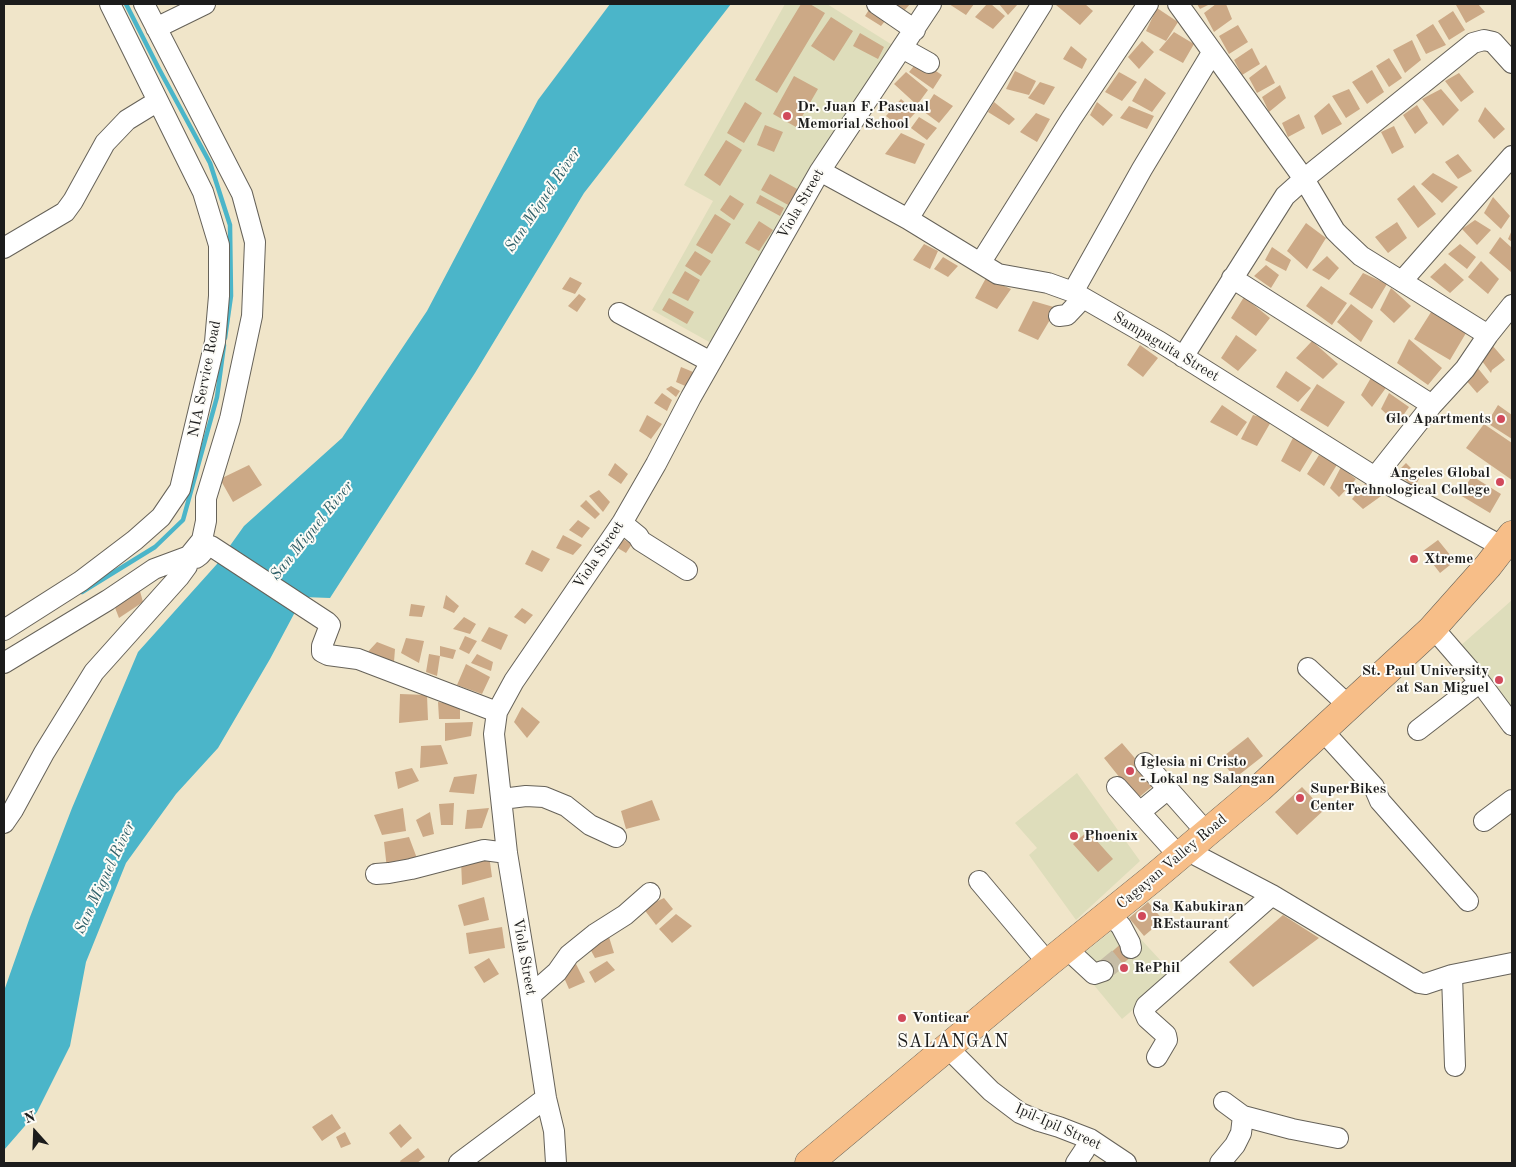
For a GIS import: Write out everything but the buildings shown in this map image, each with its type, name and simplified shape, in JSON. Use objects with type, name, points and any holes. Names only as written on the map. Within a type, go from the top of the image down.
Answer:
[{"type":"highway","name":"Cagayan Valley Road","points":[[809,1163],[1260,788],[1350,707],[1431,630],[1508,541]]},
{"type":"street","name":"NIA Service Road","points":[[4,630],[81,581],[193,494],[220,296],[219,245],[204,192],[110,4]]},
{"type":"street","points":[[4,823],[94,672],[179,577],[187,566],[189,556],[202,540],[206,520],[193,494],[230,419],[252,316],[254,242],[242,194],[144,4]]},
{"type":"street","points":[[156,28],[205,4]]},
{"type":"street","points":[[877,4],[915,30]]},
{"type":"street","name":"Viola Street","points":[[556,1163],[554,1132],[546,1098],[531,995],[506,853],[494,734],[497,712],[514,681],[622,523],[656,464],[690,397],[820,171],[931,4]]},
{"type":"street","points":[[908,219],[1042,4]]},
{"type":"street","points":[[981,262],[1071,119],[1148,4]]},
{"type":"street","points":[[1178,4],[1304,179],[1340,237],[1361,256],[1488,335]]},
{"type":"street","points":[[1183,356],[1285,196],[1304,179],[1474,43],[1484,40],[1493,42],[1512,63]]},
{"type":"street","points":[[902,48],[929,63]]},
{"type":"street","points":[[1059,316],[1067,315],[1142,169],[1212,53]]},
{"type":"street","points":[[4,248],[65,212],[105,143],[127,120],[158,101]]},
{"type":"street","points":[[1402,282],[1512,156]]},
{"type":"street","name":"Sampaguita Street","points":[[820,171],[908,219],[1004,276],[1048,283],[1078,295],[1183,356],[1375,477],[1508,541]]},
{"type":"street","points":[[1232,278],[1432,405]]},
{"type":"street","points":[[1375,477],[1432,405],[1465,368],[1512,305]]},
{"type":"street","points":[[620,313],[711,362]]},
{"type":"street","points":[[622,523],[638,536],[641,541],[687,570]]},
{"type":"street","points":[[4,662],[108,600],[154,569],[189,556],[196,558],[207,547],[211,546],[327,622],[330,625],[322,646],[322,652],[328,655],[358,659],[497,712]]},
{"type":"street","points":[[1431,630],[1440,637],[1480,682],[1512,725]]},
{"type":"street","points":[[1308,668],[1350,707]]},
{"type":"street","points":[[1418,730],[1480,682]]},
{"type":"street","points":[[1323,730],[1374,787],[1380,801],[1468,901]]},
{"type":"street","points":[[1146,763],[1207,833]]},
{"type":"street","points":[[1117,787],[1182,853],[1272,894],[1419,983],[1425,984],[1452,975],[1512,963]]},
{"type":"street","points":[[1140,812],[1168,789]]},
{"type":"street","points":[[502,799],[526,796],[544,798],[566,806],[590,825],[616,837]]},
{"type":"street","points":[[1484,821],[1512,800]]},
{"type":"street","points":[[376,874],[411,869],[484,850],[506,853]]},
{"type":"street","points":[[979,881],[1058,956],[1094,974],[1103,971]]},
{"type":"street","points":[[531,995],[595,934],[625,915],[650,893]]},
{"type":"street","points":[[1157,1057],[1167,1040],[1166,1035],[1147,1018],[1144,1011],[1146,1006],[1272,894]]},
{"type":"street","points":[[1109,914],[1120,926],[1131,948]]},
{"type":"street","points":[[1452,975],[1456,1066]]},
{"type":"street","name":"Ipil-Ipil Street","points":[[948,1048],[991,1091],[1020,1113],[1090,1139],[1126,1163]]},
{"type":"street","points":[[459,1163],[546,1098]]},
{"type":"street","points":[[1224,1102],[1243,1116],[1292,1129],[1338,1138]]},
{"type":"street","points":[[1220,1163],[1235,1145],[1241,1133],[1243,1116]]},
{"type":"street","points":[[1076,1163],[1090,1139]]},
{"type":"shaded area","name":"Dr. Juan F. Pascual Memorial School","points":[[785,4],[827,4],[894,46],[711,343],[652,310],[713,201],[684,185]]},
{"type":"shaded area","name":"St. Paul University at San Miguel","points":[[1512,600],[1512,712],[1458,648]]},
{"type":"shaded area","name":"Phoenix","points":[[1077,773],[1140,861],[1076,920],[1029,855],[1037,848],[1015,823]]},
{"type":"shaded area","name":"RePhil","points":[[1124,921],[1174,975],[1122,1019],[1074,961]]},
{"type":"water","name":"San Miguel River","points":[[610,4],[731,4],[584,193],[475,373],[330,598],[303,597],[270,659],[218,748],[176,794],[126,863],[86,962],[70,1046],[37,1112],[4,1150],[4,991],[72,808],[138,652],[217,564],[244,526],[342,438],[427,311],[538,100]]},
{"type":"waterway","points":[[126,4],[210,163],[230,225],[231,296],[225,338]]},
{"type":"waterway","points":[[82,592],[155,547],[183,520],[217,397],[224,345]]},
{"type":"tunnel","points":[[1103,971],[1131,948]]},
{"type":"place","name":"Dr. Juan F. Pascual Memorial School","points":[[787,116]]},
{"type":"place","name":"Glo Apartments","points":[[1501,419]]},
{"type":"place","name":"Angeles Global Technological College","points":[[1500,482]]},
{"type":"place","name":"Xtreme","points":[[1414,559]]},
{"type":"place","name":"St. Paul University at San Miguel","points":[[1499,680]]},
{"type":"place","name":"Iglesia ni Cristo - Lokal ng Salangan","points":[[1130,771]]},
{"type":"place","name":"SuperBikes Center","points":[[1300,798]]},
{"type":"place","name":"Phoenix","points":[[1074,836]]},
{"type":"place","name":"Sa Kabukiran REstaurant","points":[[1142,916]]},
{"type":"place","name":"RePhil","points":[[1124,968]]},
{"type":"place","name":"Vonticar","points":[[902,1018]]},
{"type":"district","name":"SALANGAN","points":[[953,1042]]}]
